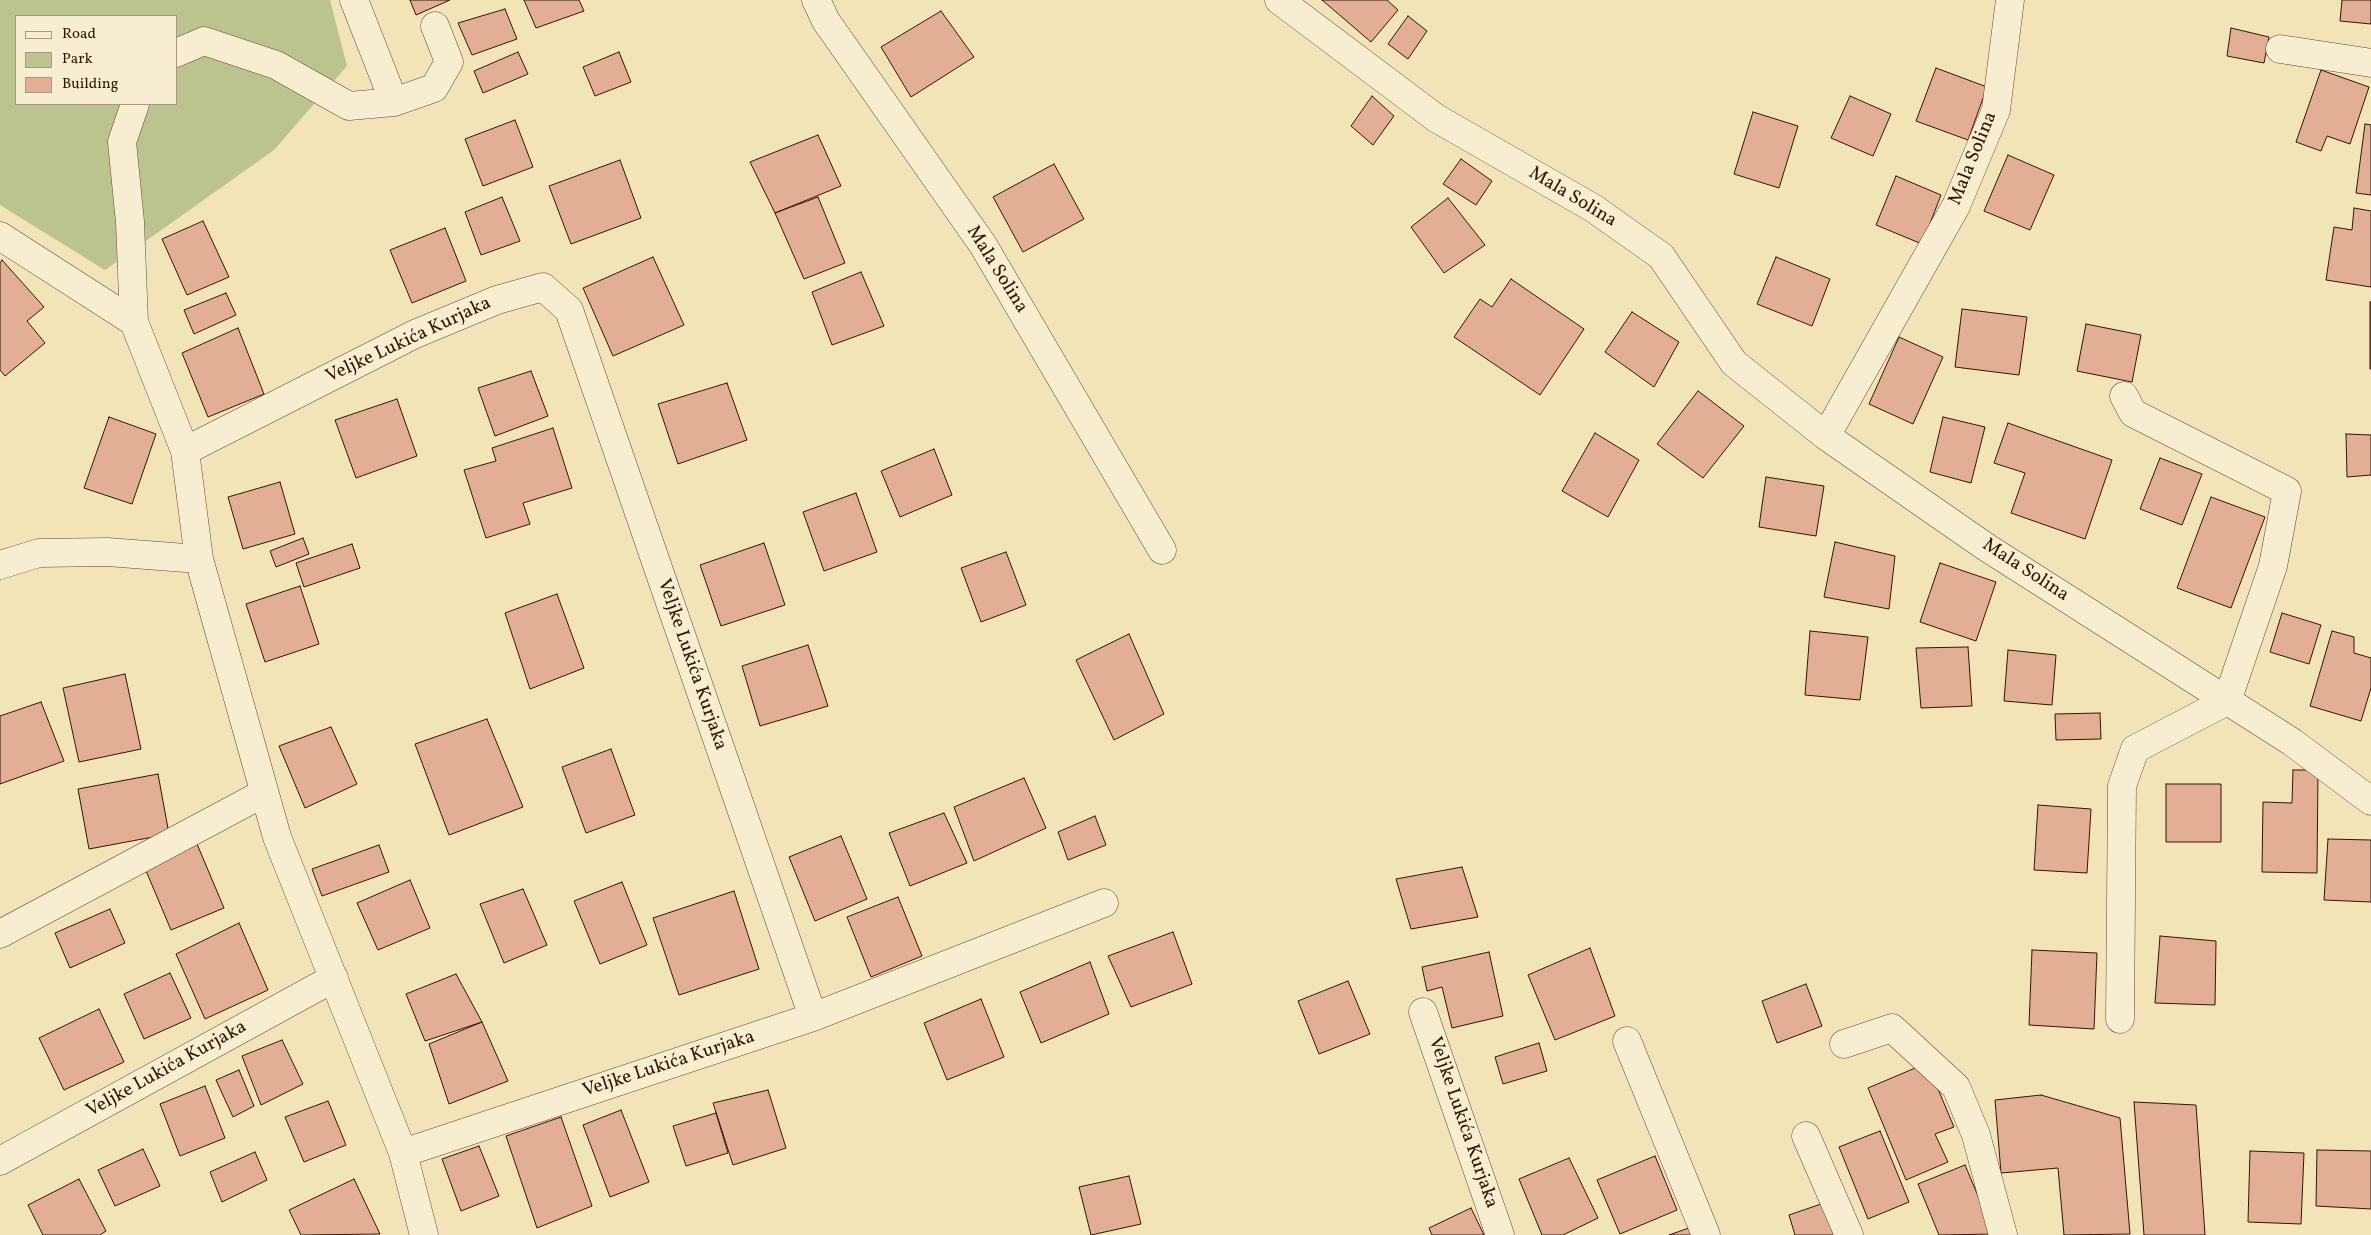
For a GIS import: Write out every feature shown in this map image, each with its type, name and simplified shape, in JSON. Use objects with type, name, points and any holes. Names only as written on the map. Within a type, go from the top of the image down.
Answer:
[{"type":"street","points":[[354,0],[394,102]]},
{"type":"street","name":"Mala Solina","points":[[816,0],[826,21],[983,245],[1162,550]]},
{"type":"street","name":"Mala Solina","points":[[1279,0],[1436,118],[1593,208],[1661,256],[1734,363],[1826,436],[1986,547],[2292,742],[2371,801]]},
{"type":"street","name":"Mala Solina","points":[[1826,436],[1956,206],[1996,110],[2010,0]]},
{"type":"street","points":[[178,53],[204,41],[276,65],[349,106],[394,102],[434,88],[450,62],[435,26]]},
{"type":"street","points":[[2280,49],[2371,63]]},
{"type":"street","points":[[135,105],[122,142],[130,222],[134,322],[185,451],[199,559],[277,837],[403,1153],[424,1235]]},
{"type":"street","points":[[0,236],[134,322]]},
{"type":"street","name":"Veljke Lukića Kurjaka","points":[[185,451],[415,334],[497,300],[543,287],[569,310],[813,1017],[403,1153]]},
{"type":"street","points":[[2120,1018],[2122,786],[2135,748],[2227,701],[2273,566],[2287,491],[2133,413],[2124,396]]},
{"type":"street","points":[[0,565],[39,553],[107,552],[199,559]]},
{"type":"street","points":[[0,934],[264,793]]},
{"type":"street","points":[[813,1017],[1104,903]]},
{"type":"street","name":"Veljke Lukića Kurjaka","points":[[0,1161],[334,978]]},
{"type":"street","name":"Veljke Lukića Kurjaka","points":[[1423,1012],[1500,1235]]},
{"type":"street","points":[[1844,1044],[1892,1028],[1956,1087],[1976,1135],[2003,1235]]},
{"type":"street","points":[[1627,1041],[1706,1235]]},
{"type":"street","points":[[1806,1136],[1849,1235]]},
{"type":"green space","points":[[0,0],[330,0],[347,66],[274,150],[105,270],[0,205]]},
{"type":"building","points":[[410,0],[450,0],[416,15]]},
{"type":"building","points":[[524,0],[579,0],[584,11],[536,28]]},
{"type":"building","points":[[1322,0],[1387,0],[1398,10],[1371,42]]},
{"type":"building","points":[[2342,0],[2371,0],[2371,24],[2340,21]]},
{"type":"building","points":[[505,9],[517,39],[472,55],[458,23]]},
{"type":"building","points":[[941,11],[974,57],[911,97],[881,47]]},
{"type":"building","points":[[1408,16],[1427,31],[1408,59],[1388,44]]},
{"type":"building","points":[[2231,28],[2269,37],[2264,63],[2227,56]]},
{"type":"building","points":[[518,52],[528,74],[483,93],[474,71]]},
{"type":"building","points":[[619,52],[631,82],[595,96],[583,67]]},
{"type":"building","points":[[1936,68],[1987,87],[1968,140],[1916,121]]},
{"type":"building","points":[[2321,70],[2369,87],[2350,144],[2327,136],[2321,151],[2296,142]]},
{"type":"building","points":[[1372,96],[1394,116],[1373,145],[1351,126]]},
{"type":"building","points":[[1850,96],[1891,114],[1873,156],[1831,138]]},
{"type":"building","points":[[1753,112],[1798,126],[1779,188],[1734,174]]},
{"type":"building","points":[[515,120],[533,167],[483,186],[465,139]]},
{"type":"building","points":[[2365,124],[2371,125],[2371,195],[2356,193]]},
{"type":"building","points":[[818,135],[841,186],[775,213],[750,162]]},
{"type":"building","points":[[2008,155],[2054,175],[2030,230],[1984,211]]},
{"type":"building","points":[[1461,159],[1492,181],[1476,205],[1443,184]]},
{"type":"building","points":[[620,160],[641,218],[571,244],[549,186]]},
{"type":"building","points":[[1054,164],[1084,219],[1023,252],[993,197]]},
{"type":"building","points":[[1896,176],[1941,195],[1922,244],[1876,225]]},
{"type":"building","points":[[502,197],[520,241],[481,255],[465,212]]},
{"type":"building","points":[[818,197],[845,263],[804,279],[775,213]]},
{"type":"building","points":[[1448,198],[1485,245],[1444,273],[1411,227]]},
{"type":"building","points":[[2354,208],[2371,211],[2371,287],[2326,280],[2334,227],[2352,230]]},
{"type":"building","points":[[203,221],[229,277],[187,295],[162,239]]},
{"type":"building","points":[[445,228],[466,281],[412,303],[390,250]]},
{"type":"building","points":[[653,257],[684,325],[613,356],[583,288]]},
{"type":"building","points":[[1776,257],[1830,279],[1812,326],[1757,304]]},
{"type":"building","points":[[2,260],[44,307],[27,321],[45,343],[5,376],[0,370],[0,263]]},
{"type":"building","points":[[861,272],[884,326],[832,345],[812,292]]},
{"type":"building","points":[[1511,279],[1584,329],[1540,395],[1454,337],[1480,299],[1492,307]]},
{"type":"building","points":[[226,293],[236,315],[194,334],[184,310]]},
{"type":"building","points":[[2371,302],[2371,369],[2370,369]]},
{"type":"building","points":[[1962,309],[2027,317],[2019,375],[1955,367]]},
{"type":"building","points":[[1632,312],[1679,342],[1654,387],[1605,352]]},
{"type":"building","points":[[2086,324],[2141,335],[2132,382],[2077,371]]},
{"type":"building","points":[[238,328],[264,394],[208,417],[182,353]]},
{"type":"building","points":[[1899,337],[1943,357],[1913,424],[1869,404]]},
{"type":"building","points":[[531,371],[548,416],[495,436],[478,388]]},
{"type":"building","points":[[727,383],[747,440],[678,464],[658,404]]},
{"type":"building","points":[[1698,391],[1744,426],[1703,478],[1657,444]]},
{"type":"building","points":[[397,399],[417,456],[356,478],[335,420]]},
{"type":"building","points":[[109,417],[156,434],[132,504],[84,488]]},
{"type":"building","points":[[1943,417],[1985,427],[1971,483],[1930,472]]},
{"type":"building","points":[[2008,423],[2112,460],[2085,539],[2011,513],[2025,473],[1994,463]]},
{"type":"building","points":[[553,428],[572,488],[523,503],[530,524],[486,538],[464,470],[496,461],[492,448]]},
{"type":"building","points":[[1595,433],[1639,460],[1608,517],[1562,491]]},
{"type":"building","points":[[2346,434],[2371,435],[2371,475],[2347,477]]},
{"type":"building","points":[[934,449],[952,495],[900,517],[881,471]]},
{"type":"building","points":[[2160,458],[2202,474],[2182,525],[2140,509]]},
{"type":"building","points":[[1766,477],[1824,486],[1816,536],[1759,527]]},
{"type":"building","points":[[280,482],[295,534],[243,549],[228,497]]},
{"type":"building","points":[[856,493],[877,552],[824,571],[803,512]]},
{"type":"building","points":[[2211,497],[2265,517],[2231,608],[2177,588]]},
{"type":"building","points":[[303,538],[309,554],[276,567],[270,551]]},
{"type":"building","points":[[1835,542],[1895,556],[1889,609],[1824,597]]},
{"type":"building","points":[[764,543],[785,605],[721,626],[700,565]]},
{"type":"building","points":[[352,544],[360,568],[304,587],[296,563]]},
{"type":"building","points":[[1006,552],[1026,605],[981,622],[961,568]]},
{"type":"building","points":[[1940,563],[1996,582],[1976,641],[1920,622]]},
{"type":"building","points":[[300,586],[319,644],[265,662],[246,604]]},
{"type":"building","points":[[557,594],[584,668],[530,689],[505,613]]},
{"type":"building","points":[[2282,613],[2321,625],[2309,664],[2270,652]]},
{"type":"building","points":[[1810,631],[1868,637],[1860,700],[1805,695]]},
{"type":"building","points":[[2332,631],[2354,637],[2354,653],[2371,658],[2371,688],[2361,721],[2310,706]]},
{"type":"building","points":[[1129,634],[1164,714],[1114,740],[1076,660]]},
{"type":"building","points":[[808,645],[828,706],[760,726],[742,666]]},
{"type":"building","points":[[1968,647],[1972,706],[1921,708],[1916,648]]},
{"type":"building","points":[[2008,650],[2056,655],[2052,705],[2004,701]]},
{"type":"building","points":[[125,674],[141,749],[79,762],[63,688]]},
{"type":"building","points":[[41,702],[64,761],[0,784],[0,716]]},
{"type":"building","points":[[2100,713],[2101,739],[2056,740],[2055,714]]},
{"type":"building","points":[[487,719],[523,807],[449,835],[415,744]]},
{"type":"building","points":[[331,727],[357,784],[305,808],[279,746]]},
{"type":"building","points":[[611,749],[635,815],[586,833],[562,767]]},
{"type":"building","points":[[2293,770],[2318,770],[2317,873],[2262,872],[2263,802],[2292,803]]},
{"type":"building","points":[[158,774],[169,834],[89,849],[78,789]]},
{"type":"building","points":[[1024,778],[1046,828],[974,861],[954,807]]},
{"type":"building","points":[[2166,784],[2221,784],[2221,842],[2166,842]]},
{"type":"building","points":[[2038,805],[2091,809],[2087,873],[2034,870]]},
{"type":"building","points":[[944,813],[967,863],[910,886],[889,833]]},
{"type":"building","points":[[1095,816],[1106,845],[1068,860],[1058,832]]},
{"type":"building","points":[[841,836],[867,899],[815,921],[789,857]]},
{"type":"building","points":[[2328,839],[2371,840],[2371,902],[2324,900]]},
{"type":"building","points":[[197,844],[224,908],[171,930],[144,866]]},
{"type":"building","points":[[379,845],[389,872],[322,896],[312,869]]},
{"type":"building","points":[[1462,867],[1478,917],[1411,929],[1396,879]]},
{"type":"building","points":[[410,880],[430,928],[378,950],[357,903]]},
{"type":"building","points":[[622,882],[647,945],[600,964],[574,901]]},
{"type":"building","points":[[523,889],[547,945],[504,963],[480,904]]},
{"type":"building","points":[[734,891],[759,969],[679,995],[653,918]]},
{"type":"building","points":[[898,897],[922,956],[871,977],[847,917]]},
{"type":"building","points":[[110,909],[125,943],[70,968],[55,933]]},
{"type":"building","points":[[239,923],[268,990],[205,1019],[176,954]]},
{"type":"building","points":[[1173,932],[1192,984],[1131,1007],[1108,956]]},
{"type":"building","points":[[2160,936],[2216,941],[2215,1005],[2155,1003]]},
{"type":"building","points":[[1590,948],[1615,1016],[1555,1040],[1528,975]]},
{"type":"building","points":[[2032,950],[2097,953],[2094,1029],[2029,1025]]},
{"type":"building","points":[[1489,952],[1503,1016],[1452,1028],[1442,987],[1427,991],[1422,967]]},
{"type":"building","points":[[1090,962],[1109,1014],[1041,1043],[1020,992]]},
{"type":"building","points":[[170,973],[191,1018],[144,1039],[124,994]]},
{"type":"building","points":[[456,974],[482,1022],[425,1041],[406,994]]},
{"type":"building","points":[[1348,981],[1370,1034],[1319,1054],[1298,1001]]},
{"type":"building","points":[[1806,984],[1822,1026],[1777,1043],[1762,1001]]},
{"type":"building","points":[[981,999],[1004,1057],[947,1080],[924,1023]]},
{"type":"building","points":[[99,1009],[124,1062],[64,1090],[39,1038]]},
{"type":"building","points":[[482,1022],[508,1081],[449,1104],[429,1044]]},
{"type":"building","points":[[282,1040],[303,1084],[261,1105],[242,1056]]},
{"type":"building","points":[[1539,1043],[1547,1071],[1503,1084],[1495,1057]]},
{"type":"building","points":[[1927,1063],[1954,1127],[1935,1134],[1948,1162],[1906,1180],[1868,1088]]},
{"type":"building","points":[[239,1070],[254,1106],[233,1117],[216,1080]]},
{"type":"building","points":[[205,1086],[225,1138],[180,1156],[160,1104]]},
{"type":"building","points":[[768,1090],[786,1148],[733,1165],[713,1103]]},
{"type":"building","points":[[2041,1095],[2120,1118],[2130,1234],[2064,1235],[2058,1168],[2001,1173],[1995,1100]]},
{"type":"building","points":[[328,1101],[346,1145],[304,1162],[285,1117]]},
{"type":"building","points":[[2134,1102],[2196,1105],[2205,1235],[2144,1235]]},
{"type":"building","points":[[621,1110],[649,1182],[610,1197],[583,1125]]},
{"type":"building","points":[[716,1113],[728,1153],[686,1166],[673,1126]]},
{"type":"building","points":[[561,1117],[592,1206],[537,1228],[506,1136]]},
{"type":"building","points":[[1880,1131],[1909,1202],[1868,1219],[1839,1147]]},
{"type":"building","points":[[479,1146],[499,1196],[461,1211],[442,1159]]},
{"type":"building","points":[[143,1149],[160,1186],[115,1206],[98,1170]]},
{"type":"building","points":[[2317,1150],[2371,1151],[2371,1209],[2316,1206]]},
{"type":"building","points":[[2250,1151],[2304,1153],[2301,1224],[2248,1222]]},
{"type":"building","points":[[255,1152],[267,1180],[222,1202],[210,1172]]},
{"type":"building","points":[[1655,1156],[1677,1210],[1620,1234],[1597,1180]]},
{"type":"building","points":[[1569,1158],[1598,1218],[1563,1235],[1542,1235],[1519,1179]]},
{"type":"building","points":[[1965,1165],[1994,1234],[1939,1235],[1918,1184]]},
{"type":"building","points":[[1129,1176],[1141,1224],[1091,1235],[1079,1187]]},
{"type":"building","points":[[79,1179],[106,1231],[100,1235],[43,1235],[28,1205]]},
{"type":"building","points":[[354,1179],[380,1234],[301,1235],[289,1210]]},
{"type":"building","points":[[1824,1203],[1834,1235],[1795,1235],[1789,1215]]},
{"type":"building","points":[[1471,1208],[1484,1235],[1432,1235],[1429,1228]]},
{"type":"building","points":[[1689,1228],[1691,1235],[1669,1235]]}]
